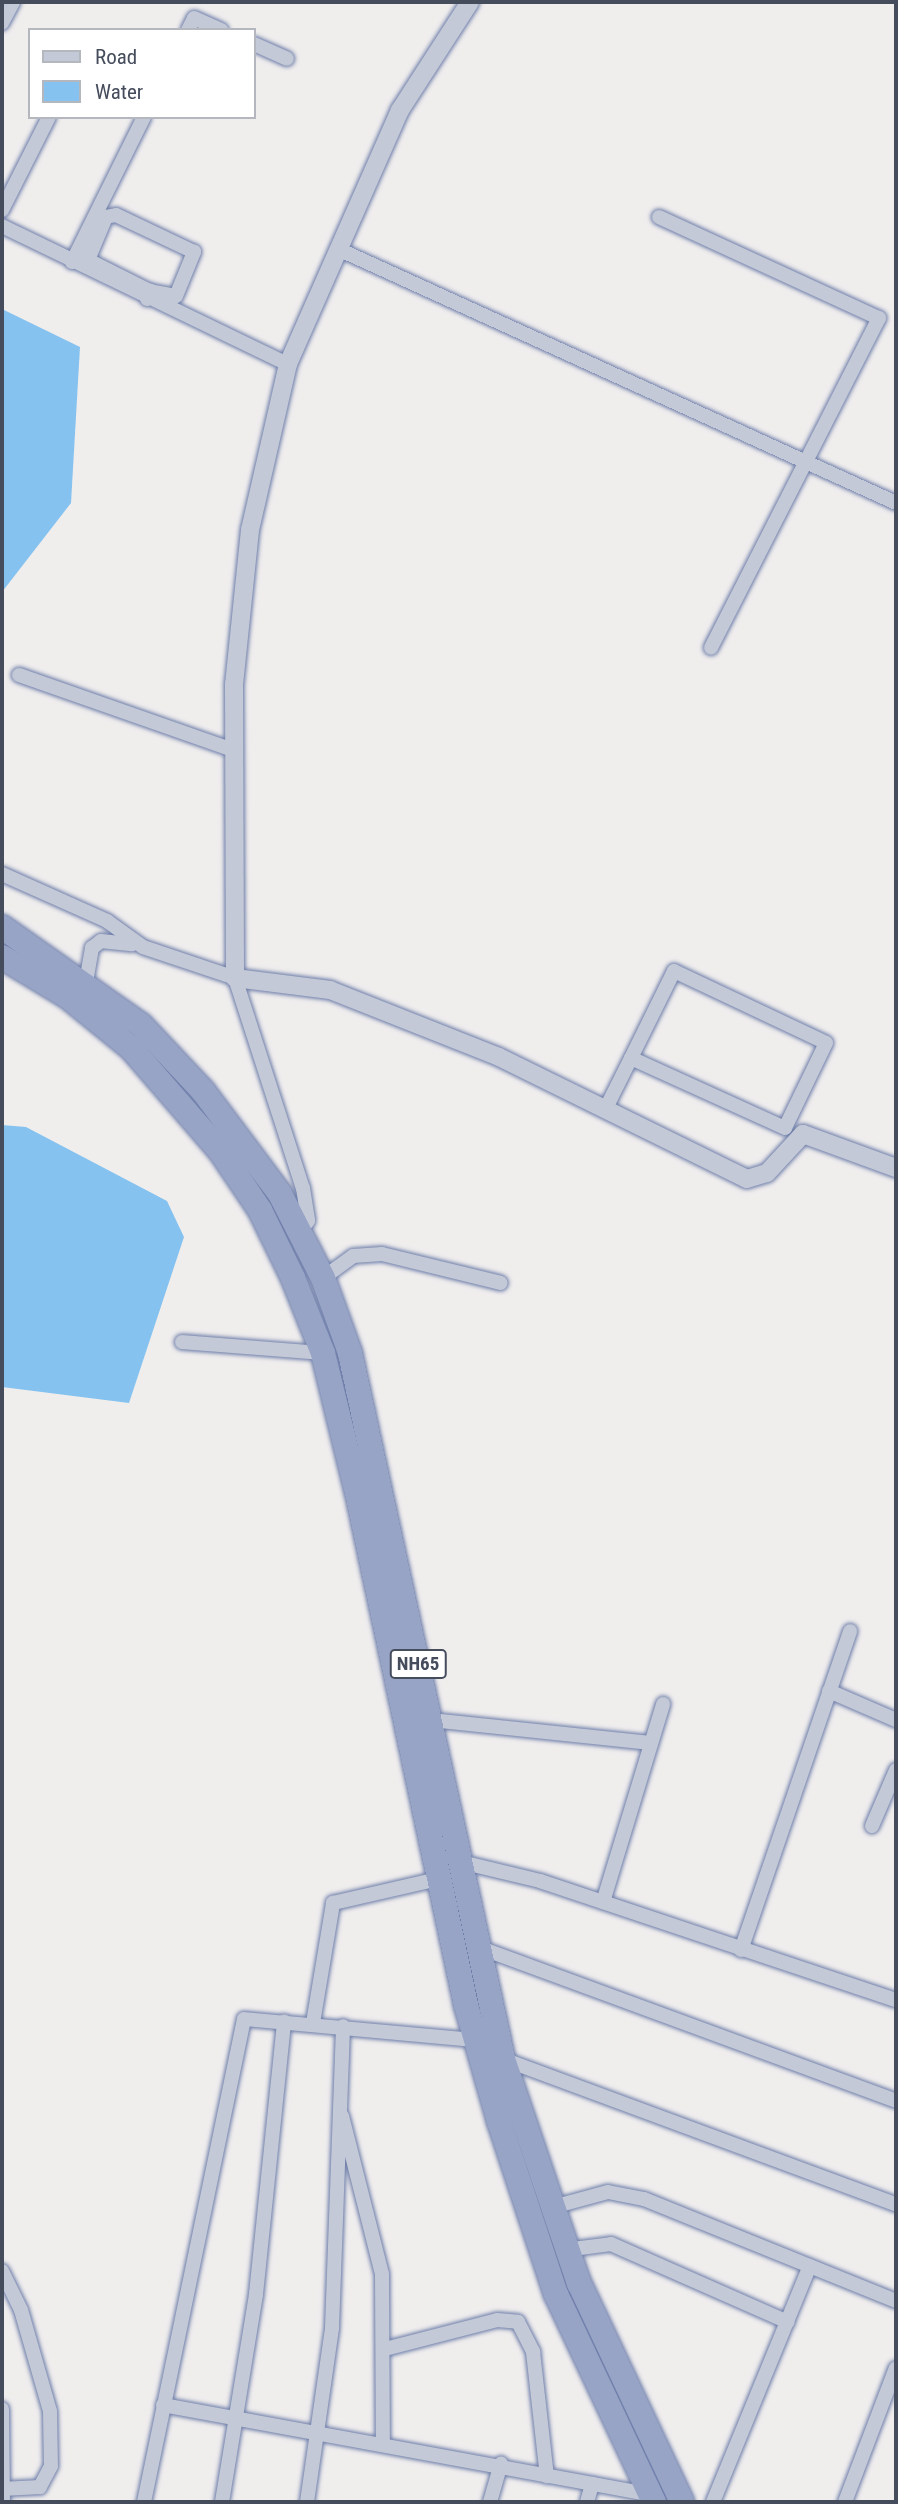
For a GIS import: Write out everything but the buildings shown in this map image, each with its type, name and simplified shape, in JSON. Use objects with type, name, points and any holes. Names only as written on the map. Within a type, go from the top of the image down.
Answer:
[{"type":"highway","name":"NH65","points":[[2,928],[86,982],[141,1026],[203,1091],[242,1137],[301,1230],[323,1278],[349,1353],[503,2059],[549,2208],[565,2250],[682,2502]]},
{"type":"highway","name":"NH65","points":[[9,964],[131,1048],[221,1152],[260,1210],[323,1353],[475,2040],[556,2294],[652,2499]]},
{"type":"street","points":[[2,23],[13,2]]},
{"type":"street","points":[[301,1230],[309,1221],[303,1188],[235,978],[233,750],[250,530],[288,364],[400,110],[470,2]]},
{"type":"street","points":[[189,28],[194,18],[216,28]]},
{"type":"street","points":[[256,45],[287,59]]},
{"type":"street","points":[[2,210],[48,119]]},
{"type":"street","points":[[89,266],[87,243],[143,119]]},
{"type":"street","points":[[72,262],[111,215],[192,249],[176,296],[148,295]]},
{"type":"street","points":[[659,217],[879,318],[711,648]]},
{"type":"street","points":[[2,226],[288,364]]},
{"type":"street","points":[[338,249],[804,464],[896,503]]},
{"type":"street","points":[[19,675],[233,750]]},
{"type":"street","points":[[2,874],[107,920],[143,947]]},
{"type":"street","points":[[86,982],[87,959],[101,941],[143,947],[235,978],[330,990],[499,1058],[747,1179],[767,1173],[803,1134],[896,1168]]},
{"type":"street","points":[[605,1110],[674,971],[826,1044],[785,1128],[631,1058]]},
{"type":"street","points":[[323,1278],[353,1256],[382,1254],[501,1283]]},
{"type":"street","points":[[183,1342],[323,1353]]},
{"type":"street","points":[[741,1950],[850,1631]]},
{"type":"street","points":[[829,1691],[896,1720]]},
{"type":"street","points":[[603,1902],[663,1704]]},
{"type":"street","points":[[431,1720],[651,1743]]},
{"type":"street","points":[[872,1826],[896,1770]]},
{"type":"street","points":[[461,1862],[603,1902],[896,2000]]},
{"type":"street","points":[[313,2023],[333,1903],[438,1879]]},
{"type":"street","points":[[478,1947],[896,2101]]},
{"type":"street","points":[[144,2502],[239,2026],[253,2018],[475,2040]]},
{"type":"street","points":[[222,2502],[239,2415],[284,2021]]},
{"type":"street","points":[[307,2502],[332,2328],[338,2104],[343,2026]]},
{"type":"street","points":[[503,2059],[896,2204]]},
{"type":"street","points":[[338,2104],[378,2249],[385,2349],[383,2442]]},
{"type":"street","points":[[549,2208],[597,2193],[624,2194],[896,2301]]},
{"type":"street","points":[[565,2250],[611,2244],[788,2322]]},
{"type":"street","points":[[713,2502],[810,2266]]},
{"type":"street","points":[[2,2271],[20,2310],[50,2411],[51,2466],[40,2487],[4,2494],[2,2409]]},
{"type":"street","points":[[385,2349],[497,2320],[518,2322],[533,2353],[547,2476]]},
{"type":"street","points":[[845,2502],[896,2368]]},
{"type":"street","points":[[163,2404],[239,2415],[500,2464],[652,2499]]},
{"type":"street","points":[[491,2502],[500,2464]]},
{"type":"street","points":[[587,2502],[592,2484]]},
{"type":"water","points":[[2,309],[80,347],[71,503],[2,592]]},
{"type":"water","points":[[2,1125],[26,1127],[167,1201],[184,1237],[129,1403],[2,1387]]}]
